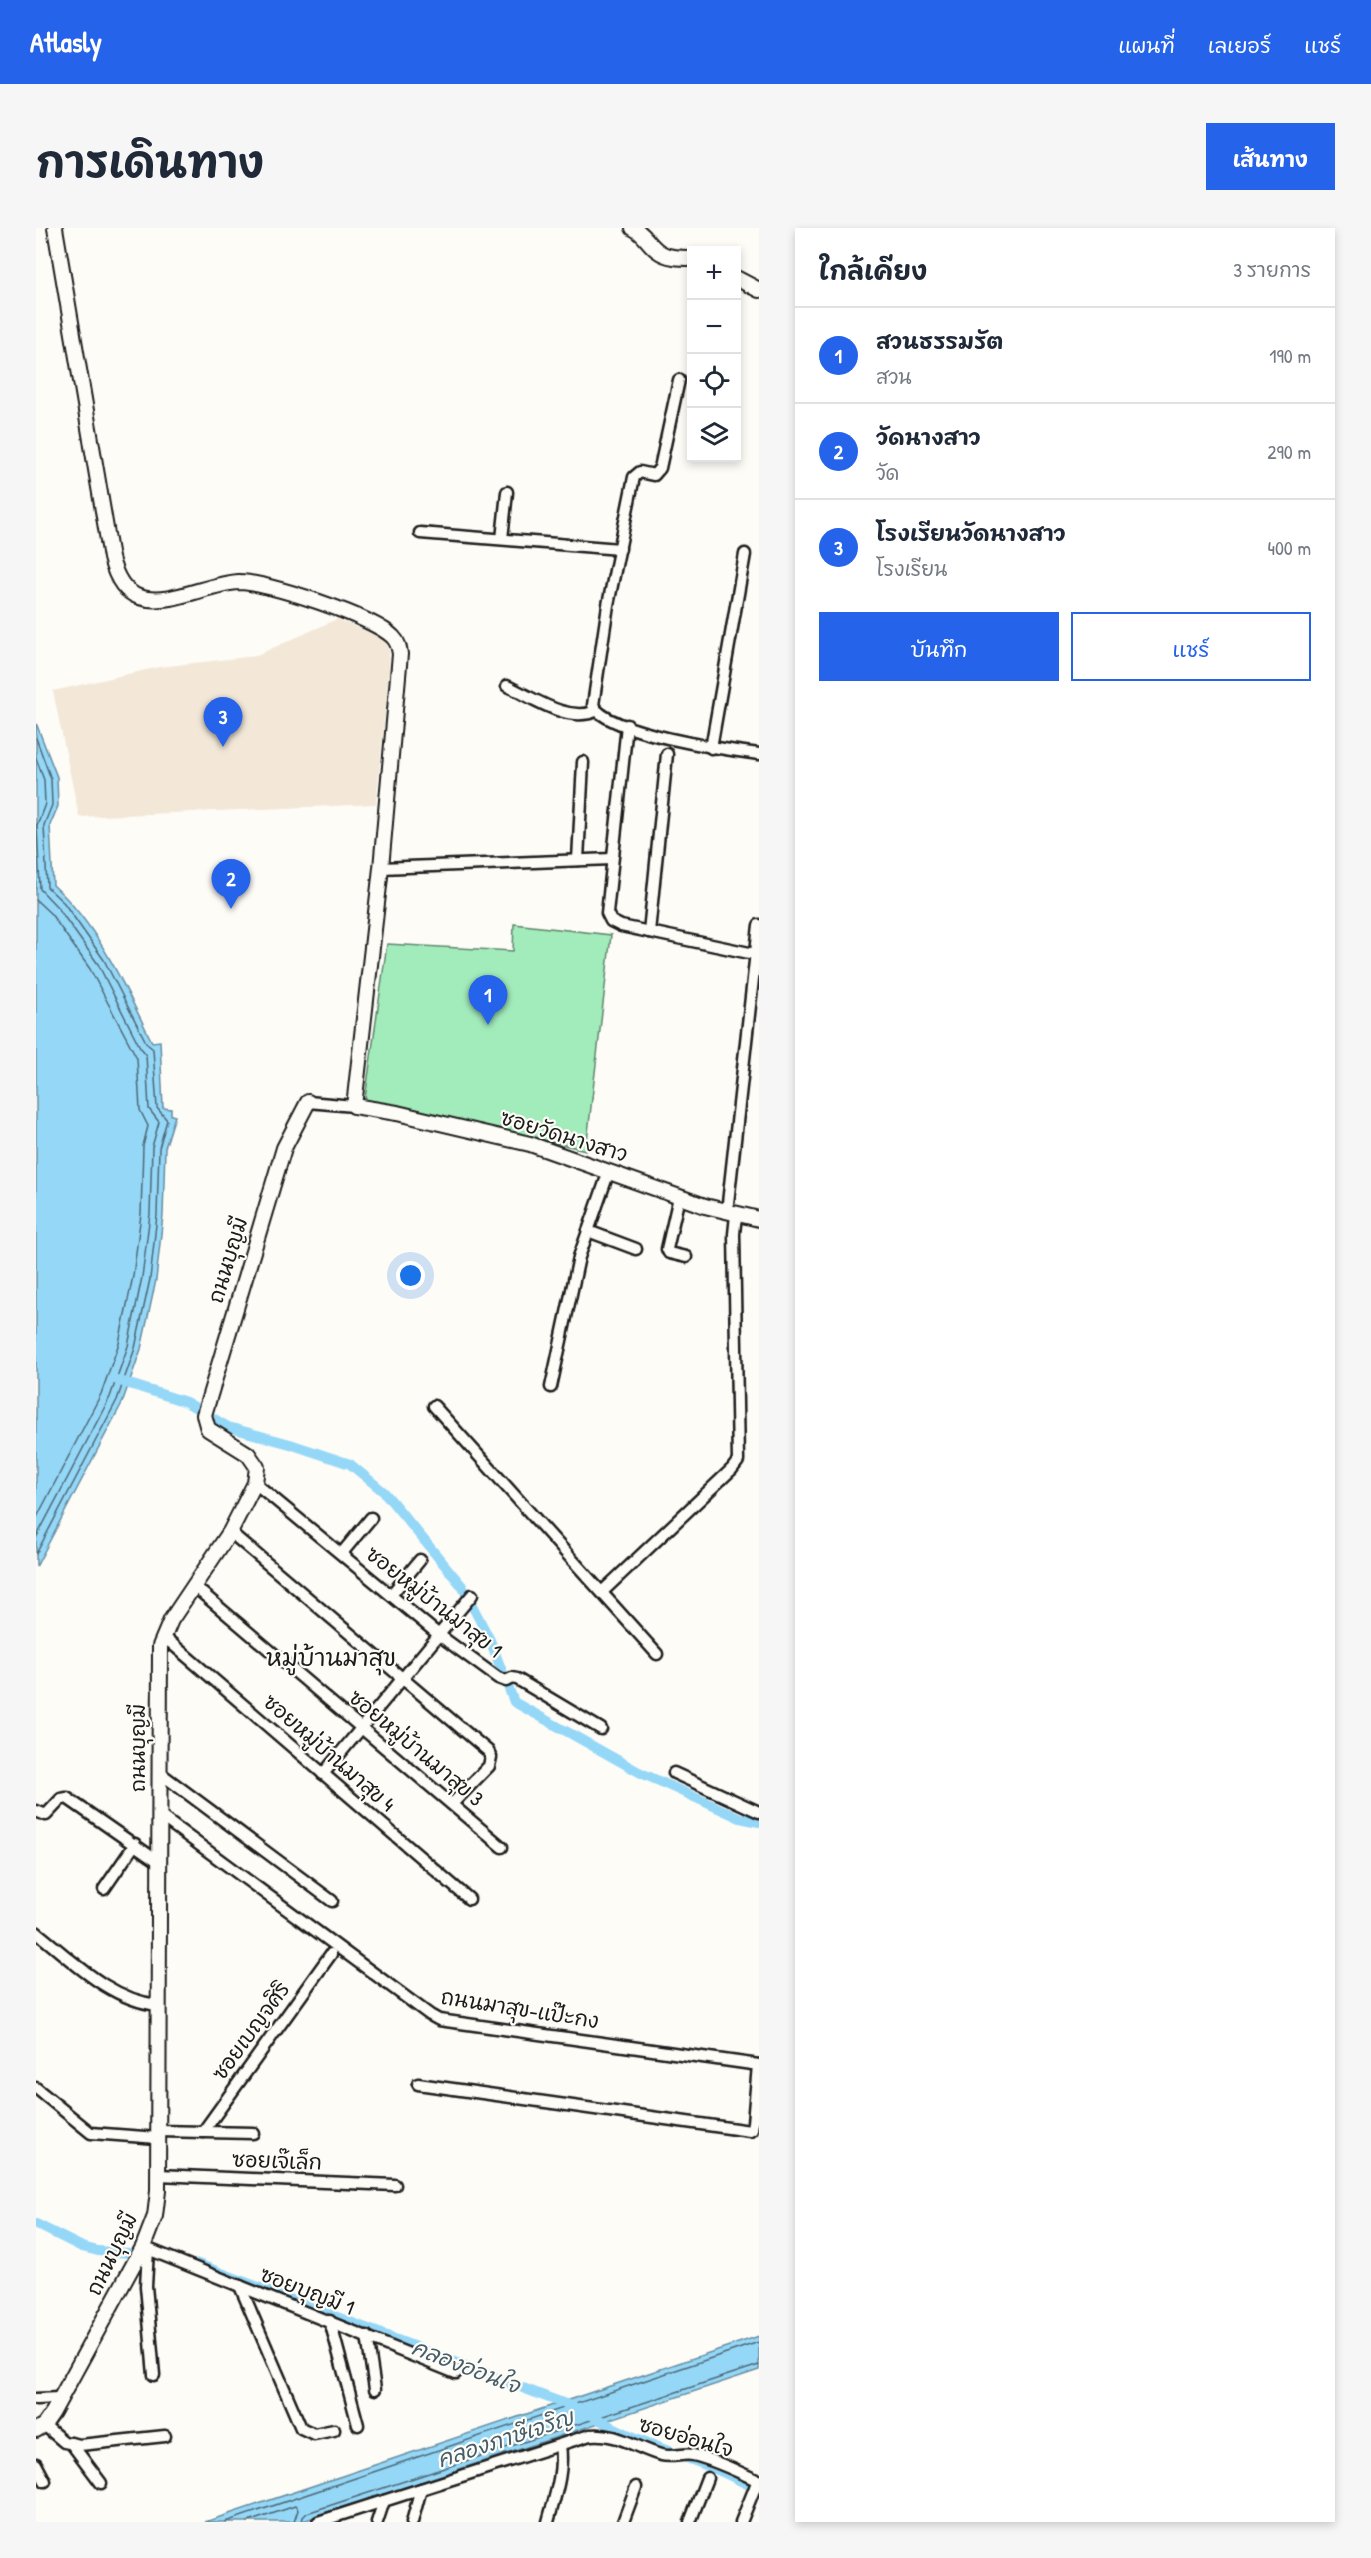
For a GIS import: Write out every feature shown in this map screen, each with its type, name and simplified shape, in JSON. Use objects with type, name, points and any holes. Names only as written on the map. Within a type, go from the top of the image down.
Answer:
[{"type":"street","points":[[56,228],[111,558],[119,580],[125,588],[141,598],[163,599],[239,582],[267,586],[337,608],[389,633],[399,646],[381,868],[354,1106],[308,1102]]},
{"type":"street","points":[[633,228],[643,233],[658,252],[675,258],[687,258]]},
{"type":"street","points":[[741,281],[759,290]]},
{"type":"street","points":[[679,380],[660,468],[654,475],[640,472],[634,477],[593,697],[596,711],[602,716],[627,725],[693,745],[759,754]]},
{"type":"street","points":[[502,539],[507,492]]},
{"type":"street","points":[[420,532],[620,549]]},
{"type":"street","points":[[711,748],[745,554]]},
{"type":"street","points":[[507,686],[568,714],[585,716],[596,711]]},
{"type":"street","points":[[627,725],[607,913],[611,921],[621,926],[757,955]]},
{"type":"street","points":[[649,932],[667,754]]},
{"type":"street","points":[[579,860],[583,762]]},
{"type":"street","points":[[381,868],[612,859]]},
{"type":"street","points":[[602,1592],[738,1461],[732,1214],[759,925]]},
{"type":"street","name":"ถนนบุญมี","points":[[40,2428],[146,2249],[155,2216],[158,2175],[159,1658],[163,1636],[171,1620],[230,1532],[255,1483],[254,1460],[208,1429],[205,1411],[284,1148],[308,1102]]},
{"type":"street","name":"ซอยวัดนางสาว","points":[[354,1106],[397,1113],[530,1144],[679,1197],[732,1214],[759,1219]]},
{"type":"street","points":[[551,1387],[579,1257],[609,1171]]},
{"type":"street","points":[[679,1197],[667,1249],[669,1252],[686,1257]]},
{"type":"street","points":[[588,1231],[636,1249]]},
{"type":"street","points":[[434,1406],[657,1654]]},
{"type":"street","name":"ซอยหมู่บ้านมาสุข 1","points":[[255,1483],[439,1635],[502,1680],[517,1679],[601,1729]]},
{"type":"street","points":[[342,1553],[371,1518]]},
{"type":"street","points":[[230,1532],[480,1744],[491,1757],[489,1766],[452,1804]]},
{"type":"street","points":[[391,1595],[420,1560]]},
{"type":"street","name":"ซอยหมู่บ้านมาสุข 3","points":[[195,1587],[502,1847]]},
{"type":"street","points":[[323,1774],[472,1595]]},
{"type":"street","name":"ซอยหมู่บ้านมาสุข 4","points":[[163,1636],[469,1899]]},
{"type":"street","points":[[160,1773],[332,1901]]},
{"type":"street","points":[[674,1773],[759,1812]]},
{"type":"street","points":[[36,1811],[46,1815],[61,1799],[67,1798],[159,1862]]},
{"type":"street","name":"ถนนมาสุข-แป๊ะกง","points":[[159,1815],[429,2015],[439,2020],[758,2065]]},
{"type":"street","points":[[104,1889],[135,1844]]},
{"type":"street","points":[[36,1932],[114,1991],[129,1999],[158,2005]]},
{"type":"street","name":"ซอยเบญจศิริ","points":[[203,2132],[331,1954]]},
{"type":"street","points":[[418,2084],[750,2131],[756,2123],[758,2065]]},
{"type":"street","points":[[36,2088],[91,2133],[158,2135],[203,2132],[253,2133]]},
{"type":"street","name":"ซอยเจ๊เล็ก","points":[[158,2175],[395,2185]]},
{"type":"street","points":[[146,2249],[154,2375]]},
{"type":"street","name":"ซอยบุญมี 1","points":[[146,2249],[456,2373]]},
{"type":"street","points":[[240,2286],[301,2428],[314,2434],[334,2430]]},
{"type":"street","points":[[330,2321],[358,2425]]},
{"type":"street","points":[[367,2336],[375,2389]]},
{"type":"street","points":[[36,2399],[59,2398]]},
{"type":"street","points":[[40,2428],[71,2444],[101,2483]]},
{"type":"street","name":"ซอยอ่อนใจ","points":[[560,2445],[602,2433],[613,2435],[658,2454],[706,2458],[756,2485]]},
{"type":"street","points":[[71,2444],[165,2436]]},
{"type":"street","points":[[318,2522],[560,2445],[559,2484],[548,2522]]},
{"type":"street","points":[[36,2464],[45,2481]]},
{"type":"street","points":[[690,2522],[707,2478]]},
{"type":"street","points":[[741,2522],[756,2485]]},
{"type":"street","points":[[623,2522],[636,2487]]},
{"type":"street","points":[[412,2522],[421,2489]]},
{"type":"street","points":[[377,2522],[384,2501]]},
{"type":"shaded area","points":[[337,619],[385,639],[389,650],[389,672],[376,804],[79,817],[53,691],[159,667],[255,656]]},
{"type":"green space","points":[[514,924],[611,935],[586,1150],[365,1099],[387,944],[513,951]]},
{"type":"water","points":[[36,723],[57,777],[58,806],[50,825],[53,885],[84,920],[110,959],[152,1042],[160,1041],[163,1108],[171,1109],[171,1115],[175,1116],[165,1148],[163,1215],[156,1280],[141,1349],[122,1403],[36,1567]]},
{"type":"water","name":"คลองภาษีเจริญ","points":[[759,2336],[759,2370],[300,2522],[205,2522]]},
{"type":"waterway","points":[[117,1380],[186,1402],[228,1427],[350,1464],[384,1492],[462,1586],[490,1640],[514,1702],[639,1772],[740,1818],[759,1822]]},
{"type":"waterway","name":"คลองอ่อนใจ","points":[[36,2224],[82,2247],[98,2251],[130,2253]]},
{"type":"waterway","name":"คลองอ่อนใจ","points":[[198,2264],[573,2407]]},
{"type":"waterway","name":"คลองอ่อนใจ","points":[[590,2414],[635,2437],[719,2470],[759,2490]]},
{"type":"place","name":"โรงเรียนวัดนางสาว","points":[[223,747]]},
{"type":"place","name":"วัดนางสาว","points":[[231,909]]},
{"type":"place","name":"สวนธรรมรัต","points":[[488,1025]]},
{"type":"district","name":"หมู่บ้านมาสุข","points":[[331,1658]]}]
